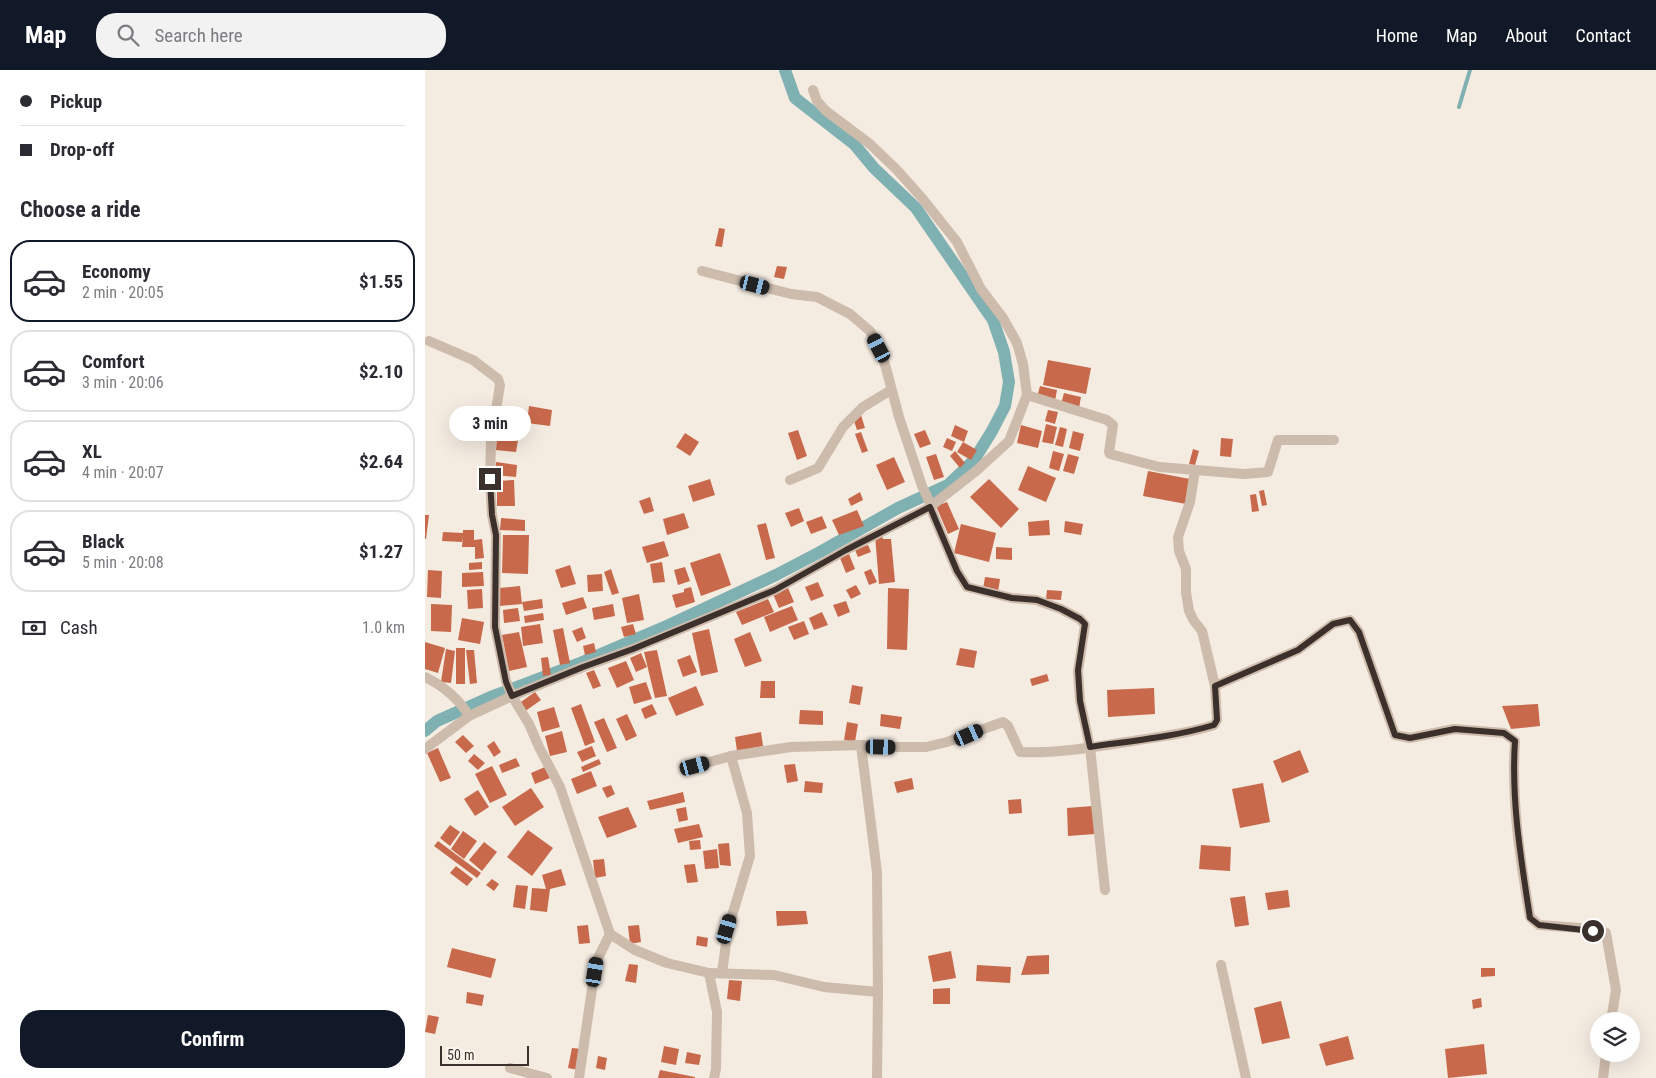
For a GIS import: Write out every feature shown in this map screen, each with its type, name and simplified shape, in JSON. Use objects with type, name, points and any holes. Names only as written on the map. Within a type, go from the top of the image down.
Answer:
[{"type":"street","points":[[425,749],[468,714],[511,694],[633,649],[775,590],[930,504],[976,471],[1009,441],[1027,395],[1023,364],[1017,343],[1003,318],[981,289],[957,242],[922,198],[870,144],[826,111],[817,101],[813,90]]},
{"type":"street","points":[[702,271],[791,294],[817,297],[850,314],[870,331],[881,354],[922,486],[957,571],[967,587],[1012,598],[1037,600],[1061,609],[1080,619],[1085,624],[1078,670],[1080,701],[1090,747],[1105,890]]},
{"type":"street","points":[[429,341],[473,360],[498,378],[500,386],[491,441],[490,479],[492,515],[496,535],[495,627],[506,682],[560,787],[610,934],[635,950],[667,963],[709,973],[774,975],[824,987],[878,992]]},
{"type":"street","points":[[790,480],[818,468],[843,427],[863,407],[891,390]]},
{"type":"street","points":[[1027,395],[1107,420],[1113,425],[1109,452],[1111,454],[1159,467],[1244,474],[1268,472],[1278,440],[1334,440]]},
{"type":"street","points":[[695,766],[731,756],[791,747],[861,745],[889,748],[926,747],[947,742],[1003,722],[1007,726],[1020,752],[1040,753],[1165,736],[1199,730],[1214,725],[1217,720],[1215,686],[1202,631],[1189,611],[1186,592],[1186,569],[1179,551],[1178,537],[1190,502],[1195,470]]},
{"type":"street","points":[[1215,686],[1298,650],[1333,624],[1350,620],[1359,632],[1395,735],[1410,738],[1455,729],[1504,733],[1515,741],[1515,807],[1520,856],[1530,918],[1539,925],[1580,928],[1606,933],[1616,990],[1612,1012]]},
{"type":"street","points":[[425,677],[441,685],[459,702],[468,714]]},
{"type":"street","points":[[861,745],[877,872],[877,1078]]},
{"type":"street","points":[[722,973],[727,929],[750,856],[747,813],[731,756]]},
{"type":"street","points":[[579,1078],[596,962],[610,934]]},
{"type":"street","points":[[1221,965],[1245,1078]]},
{"type":"street","points":[[709,973],[717,1012],[716,1069],[714,1078]]},
{"type":"street","points":[[1603,1078],[1605,1062]]},
{"type":"street","points":[[510,1068],[547,1078]]},
{"type":"building","points":[[719,228],[725,229],[722,247],[715,246]]},
{"type":"building","points":[[777,266],[787,267],[784,279],[774,277]]},
{"type":"building","points":[[1048,360],[1091,368],[1086,394],[1043,385]]},
{"type":"building","points":[[1040,386],[1057,390],[1055,401],[1037,397]]},
{"type":"building","points":[[1064,393],[1081,397],[1079,408],[1061,404]]},
{"type":"building","points":[[529,406],[552,410],[550,426],[527,423]]},
{"type":"building","points":[[1048,410],[1058,412],[1055,424],[1045,421]]},
{"type":"building","points":[[861,415],[865,428],[857,430],[853,418]]},
{"type":"building","points":[[1046,424],[1057,427],[1053,444],[1042,442]]},
{"type":"building","points":[[955,425],[968,431],[964,442],[951,436]]},
{"type":"building","points":[[1021,425],[1042,431],[1038,448],[1017,443]]},
{"type":"building","points":[[1060,427],[1067,429],[1063,447],[1055,445]]},
{"type":"building","points":[[798,430],[807,456],[797,460],[788,433]]},
{"type":"building","points":[[925,430],[931,444],[920,448],[914,434]]},
{"type":"building","points":[[1073,431],[1084,434],[1080,451],[1069,448]]},
{"type":"building","points":[[861,432],[868,451],[862,453],[855,434]]},
{"type":"building","points":[[685,433],[699,442],[690,456],[676,447]]},
{"type":"building","points":[[497,437],[518,440],[516,452],[496,450]]},
{"type":"building","points":[[947,438],[956,442],[952,451],[943,447]]},
{"type":"building","points":[[1221,438],[1233,439],[1231,457],[1220,456]]},
{"type":"building","points":[[963,442],[977,450],[971,460],[957,452]]},
{"type":"building","points":[[1193,449],[1199,451],[1195,465],[1189,464]]},
{"type":"building","points":[[955,451],[965,463],[960,468],[950,456]]},
{"type":"building","points":[[1053,451],[1064,454],[1059,471],[1049,468]]},
{"type":"building","points":[[936,454],[944,477],[934,480],[926,457]]},
{"type":"building","points":[[1068,454],[1079,457],[1074,474],[1063,471]]},
{"type":"building","points":[[894,457],[905,482],[887,490],[876,465]]},
{"type":"building","points":[[496,462],[517,465],[516,477],[495,475]]},
{"type":"building","points":[[1028,466],[1056,478],[1046,502],[1018,490]]},
{"type":"building","points":[[1148,471],[1190,479],[1186,504],[1143,496]]},
{"type":"building","points":[[710,479],[715,495],[693,502],[688,486]]},
{"type":"building","points":[[989,479],[1019,509],[1001,528],[970,497]]},
{"type":"building","points":[[514,480],[515,506],[497,506],[497,481]]},
{"type":"building","points":[[1264,490],[1267,505],[1262,506],[1259,491]]},
{"type":"building","points":[[860,492],[863,500],[851,506],[848,499]]},
{"type":"building","points":[[1256,494],[1259,511],[1252,512],[1250,495]]},
{"type":"building","points":[[650,497],[654,511],[644,514],[639,501]]},
{"type":"building","points":[[947,502],[959,529],[948,534],[936,506]]},
{"type":"building","points":[[799,508],[804,521],[791,527],[785,513]]},
{"type":"building","points":[[857,510],[864,526],[839,535],[832,520]]},
{"type":"building","points":[[684,513],[689,528],[667,535],[663,519]]},
{"type":"building","points":[[425,515],[429,515],[426,539],[425,539]]},
{"type":"building","points":[[822,516],[827,528],[811,534],[806,522]]},
{"type":"building","points":[[501,518],[525,520],[525,531],[500,530]]},
{"type":"building","points":[[1049,520],[1050,535],[1029,536],[1028,522]]},
{"type":"building","points":[[1065,521],[1083,524],[1081,535],[1064,532]]},
{"type":"building","points":[[766,523],[775,558],[766,560],[757,525]]},
{"type":"building","points":[[961,524],[996,533],[989,562],[954,553]]},
{"type":"building","points":[[463,530],[474,530],[474,540],[482,539],[484,558],[475,559],[475,547],[462,547],[463,536],[462,542],[442,541],[443,532],[463,533]]},
{"type":"building","points":[[503,535],[529,535],[528,574],[502,573]]},
{"type":"building","points":[[875,535],[882,535],[883,539],[891,539],[895,582],[879,584]]},
{"type":"building","points":[[664,541],[669,556],[647,563],[642,547]]},
{"type":"building","points":[[868,545],[871,552],[858,557],[855,550]]},
{"type":"building","points":[[996,547],[1012,548],[1012,560],[996,559]]},
{"type":"building","points":[[720,553],[731,585],[701,596],[690,563]]},
{"type":"building","points":[[849,554],[855,569],[846,573],[840,558]]},
{"type":"building","points":[[482,562],[482,569],[469,570],[469,563]]},
{"type":"building","points":[[662,562],[665,582],[653,583],[650,564]]},
{"type":"building","points":[[570,565],[576,584],[561,588],[555,570]]},
{"type":"building","points":[[685,567],[690,581],[678,585],[674,570]]},
{"type":"building","points":[[611,569],[619,593],[612,595],[604,572]]},
{"type":"building","points":[[871,569],[877,582],[869,585],[864,572]]},
{"type":"building","points":[[428,570],[442,571],[441,598],[427,597]]},
{"type":"building","points":[[483,572],[484,586],[462,587],[462,573]]},
{"type":"building","points":[[602,574],[603,591],[588,592],[587,575]]},
{"type":"building","points":[[985,577],[1000,579],[998,592],[983,589]]},
{"type":"building","points":[[818,582],[824,596],[811,601],[805,587]]},
{"type":"building","points":[[856,585],[861,594],[851,599],[846,590]]},
{"type":"building","points":[[520,586],[522,604],[500,606],[499,588]]},
{"type":"building","points":[[691,587],[695,602],[676,608],[672,595],[684,592],[684,589]]},
{"type":"building","points":[[788,588],[794,602],[779,608],[773,594]]},
{"type":"building","points":[[888,588],[909,589],[907,650],[887,649]]},
{"type":"building","points":[[482,589],[483,608],[468,609],[467,590]]},
{"type":"building","points":[[1047,590],[1062,591],[1061,600],[1046,599]]},
{"type":"building","points":[[639,594],[644,620],[627,623],[622,598]]},
{"type":"building","points":[[583,597],[587,608],[566,615],[562,603]]},
{"type":"building","points":[[542,599],[543,608],[524,611],[522,602]]},
{"type":"building","points":[[768,599],[774,612],[742,625],[736,612]]},
{"type":"building","points":[[846,601],[850,612],[838,617],[833,605]]},
{"type":"building","points":[[431,604],[452,605],[451,632],[431,631]]},
{"type":"building","points":[[613,604],[615,616],[594,620],[592,608]]},
{"type":"building","points":[[792,606],[798,620],[770,632],[764,617]]},
{"type":"building","points":[[518,608],[520,621],[504,623],[503,610]]},
{"type":"building","points":[[822,612],[828,625],[814,630],[809,618]]},
{"type":"building","points":[[543,613],[544,620],[525,623],[524,616]]},
{"type":"building","points":[[462,618],[484,622],[480,644],[458,640]]},
{"type":"building","points":[[804,621],[809,634],[794,640],[788,627]]},
{"type":"building","points":[[540,624],[543,643],[523,646],[521,627]]},
{"type":"building","points":[[633,624],[636,634],[624,637],[621,627]]},
{"type":"building","points":[[582,627],[586,638],[577,642],[572,631]]},
{"type":"building","points":[[563,628],[570,663],[560,665],[553,630]]},
{"type":"building","points":[[709,629],[718,672],[701,676],[692,633]]},
{"type":"building","points":[[519,632],[527,667],[509,671],[502,635]]},
{"type":"building","points":[[750,632],[762,661],[745,667],[734,639]]},
{"type":"building","points":[[425,642],[445,648],[438,673],[425,669]]},
{"type":"building","points":[[594,643],[596,652],[585,655],[583,646]]},
{"type":"building","points":[[456,648],[465,648],[465,684],[456,684]]},
{"type":"building","points":[[960,648],[977,651],[974,668],[956,665]]},
{"type":"building","points":[[446,649],[455,651],[451,683],[441,682]]},
{"type":"building","points":[[466,650],[474,650],[477,683],[470,684]]},
{"type":"building","points":[[657,650],[667,696],[655,698],[644,652]]},
{"type":"building","points":[[641,653],[647,667],[636,672],[630,658]]},
{"type":"building","points":[[690,655],[697,672],[683,677],[677,660]]},
{"type":"building","points":[[548,657],[551,675],[543,676],[541,658]]},
{"type":"building","points":[[626,661],[634,680],[617,688],[608,668]]},
{"type":"building","points":[[594,670],[601,686],[593,689],[586,673]]},
{"type":"building","points":[[1047,674],[1049,681],[1032,686],[1030,679]]},
{"type":"building","points":[[761,681],[775,681],[775,698],[760,698]]},
{"type":"building","points":[[646,682],[652,699],[634,704],[629,687]]},
{"type":"building","points":[[852,685],[863,687],[860,705],[849,703]]},
{"type":"building","points":[[696,686],[704,705],[676,716],[668,698]]},
{"type":"building","points":[[1154,688],[1155,714],[1108,717],[1107,690]]},
{"type":"building","points":[[535,692],[541,700],[524,712],[518,704]]},
{"type":"building","points":[[581,704],[595,742],[585,746],[571,708]]},
{"type":"building","points":[[652,704],[657,714],[645,719],[641,709]]},
{"type":"building","points":[[1538,704],[1540,726],[1511,729],[1502,706]]},
{"type":"building","points":[[554,707],[560,727],[542,732],[537,712]]},
{"type":"building","points":[[800,710],[823,711],[823,725],[799,724]]},
{"type":"building","points":[[627,714],[637,736],[626,741],[616,719]]},
{"type":"building","points":[[881,714],[902,717],[900,729],[880,726]]},
{"type":"building","points":[[604,718],[617,748],[607,752],[594,722]]},
{"type":"building","points":[[847,722],[858,724],[855,742],[844,740]]},
{"type":"building","points":[[562,731],[567,752],[550,756],[545,736]]},
{"type":"building","points":[[761,732],[763,746],[737,751],[735,737]]},
{"type":"building","points":[[463,735],[474,746],[466,753],[455,742]]},
{"type":"building","points":[[494,741],[501,752],[494,757],[487,746]]},
{"type":"building","points":[[592,746],[596,756],[582,762],[577,752]]},
{"type":"building","points":[[438,748],[451,778],[440,782],[427,753]]},
{"type":"building","points":[[1300,750],[1309,772],[1282,783],[1273,761]]},
{"type":"building","points":[[474,754],[485,763],[478,770],[468,761]]},
{"type":"building","points":[[516,758],[520,766],[502,773],[499,765]]},
{"type":"building","points":[[599,759],[601,764],[583,772],[581,767]]},
{"type":"building","points":[[795,764],[798,781],[787,783],[784,765]]},
{"type":"building","points":[[492,766],[507,795],[490,803],[475,774]]},
{"type":"building","points":[[545,767],[550,778],[535,784],[531,773]]},
{"type":"building","points":[[591,771],[597,786],[577,794],[571,779]]},
{"type":"building","points":[[912,778],[914,789],[897,793],[894,782]]},
{"type":"building","points":[[805,781],[823,783],[822,793],[804,792]]},
{"type":"building","points":[[1263,783],[1270,822],[1240,828],[1232,789]]},
{"type":"building","points":[[611,785],[615,794],[607,798],[602,788]]},
{"type":"building","points":[[531,788],[544,807],[515,826],[502,807]]},
{"type":"building","points":[[478,790],[489,807],[475,816],[464,799]]},
{"type":"building","points":[[683,792],[685,802],[650,810],[647,801]]},
{"type":"building","points":[[1021,799],[1022,813],[1009,814],[1008,800]]},
{"type":"building","points":[[1093,806],[1095,834],[1068,836],[1067,808]]},
{"type":"building","points":[[628,807],[637,827],[607,838],[598,817]]},
{"type":"building","points":[[686,807],[688,820],[679,822],[676,809]]},
{"type":"building","points":[[699,824],[703,837],[678,843],[674,829]]},
{"type":"building","points":[[450,825],[460,832],[450,846],[440,838]]},
{"type":"building","points":[[528,830],[553,848],[532,876],[507,857]]},
{"type":"building","points":[[463,831],[477,841],[464,859],[451,849]]},
{"type":"building","points":[[700,840],[701,849],[690,850],[689,841]]},
{"type":"building","points":[[438,841],[481,873],[477,878],[434,846]]},
{"type":"building","points":[[484,842],[497,852],[482,871],[469,860]]},
{"type":"building","points":[[729,843],[731,866],[720,865],[718,844]]},
{"type":"building","points":[[1201,845],[1231,847],[1230,871],[1199,869]]},
{"type":"building","points":[[717,849],[719,868],[705,869],[703,851]]},
{"type":"building","points":[[604,859],[606,876],[595,878],[593,860]]},
{"type":"building","points":[[695,864],[698,882],[687,883],[684,865]]},
{"type":"building","points":[[456,866],[473,879],[467,886],[450,873]]},
{"type":"building","points":[[561,869],[566,885],[550,889],[547,912],[530,910],[532,888],[546,889],[542,875]]},
{"type":"building","points":[[492,879],[499,884],[494,891],[486,885]]},
{"type":"building","points":[[516,885],[528,886],[525,909],[513,907]]},
{"type":"building","points":[[1288,890],[1290,907],[1268,910],[1265,893]]},
{"type":"building","points":[[1245,896],[1249,925],[1235,927],[1230,898]]},
{"type":"building","points":[[776,911],[806,911],[808,924],[777,926]]},
{"type":"building","points":[[588,925],[590,943],[579,944],[577,926]]},
{"type":"building","points":[[639,925],[641,942],[630,944],[628,926]]},
{"type":"building","points":[[697,936],[708,938],[707,947],[696,945]]},
{"type":"building","points":[[452,948],[496,959],[491,978],[447,967]]},
{"type":"building","points":[[951,951],[956,978],[933,982],[928,956]]},
{"type":"building","points":[[1049,955],[1049,974],[1021,975],[1027,956]]},
{"type":"building","points":[[629,964],[638,965],[636,983],[625,981]]},
{"type":"building","points":[[977,965],[1011,967],[1010,983],[976,981]]},
{"type":"building","points":[[1481,968],[1495,968],[1495,976],[1481,977]]},
{"type":"building","points":[[729,980],[742,981],[740,1001],[727,999]]},
{"type":"building","points":[[950,988],[950,1004],[933,1004],[933,989]]},
{"type":"building","points":[[467,992],[484,995],[482,1006],[466,1003]]},
{"type":"building","points":[[1481,998],[1482,1007],[1473,1009],[1472,1000]]},
{"type":"building","points":[[1281,1001],[1290,1038],[1262,1044],[1254,1008]]},
{"type":"building","points":[[428,1015],[439,1017],[435,1034],[425,1032]]},
{"type":"building","points":[[1348,1036],[1354,1059],[1326,1066],[1319,1044]]},
{"type":"building","points":[[1484,1044],[1487,1074],[1448,1078],[1445,1049]]},
{"type":"building","points":[[664,1046],[679,1049],[676,1065],[661,1062]]},
{"type":"building","points":[[572,1048],[582,1049],[578,1070],[568,1068]]},
{"type":"building","points":[[687,1052],[701,1055],[699,1065],[685,1063]]},
{"type":"building","points":[[598,1056],[607,1058],[605,1070],[596,1068]]},
{"type":"building","points":[[660,1070],[695,1077],[695,1078],[658,1078]]},
{"type":"waterway","points":[[425,731],[437,721],[493,696],[580,663],[669,625],[776,575],[898,508],[948,485],[974,460],[992,431],[1005,406],[1009,382],[1004,352],[993,320],[916,208],[874,168],[854,144],[795,98],[785,70]]},
{"type":"waterway","points":[[1459,107],[1470,70]]},
{"type":"route","points":[[490,479],[492,515],[496,535],[495,627],[506,682],[512,696],[633,649],[775,590],[846,550],[930,507],[957,571],[967,587],[1012,598],[1037,600],[1061,609],[1080,619],[1085,624],[1078,670],[1080,701],[1090,747],[1199,730],[1214,725],[1217,720],[1215,686],[1298,650],[1333,624],[1350,620],[1359,632],[1395,735],[1410,738],[1455,729],[1504,733],[1515,741],[1515,807],[1520,856],[1530,918],[1539,925],[1580,928],[1593,931]]}]
